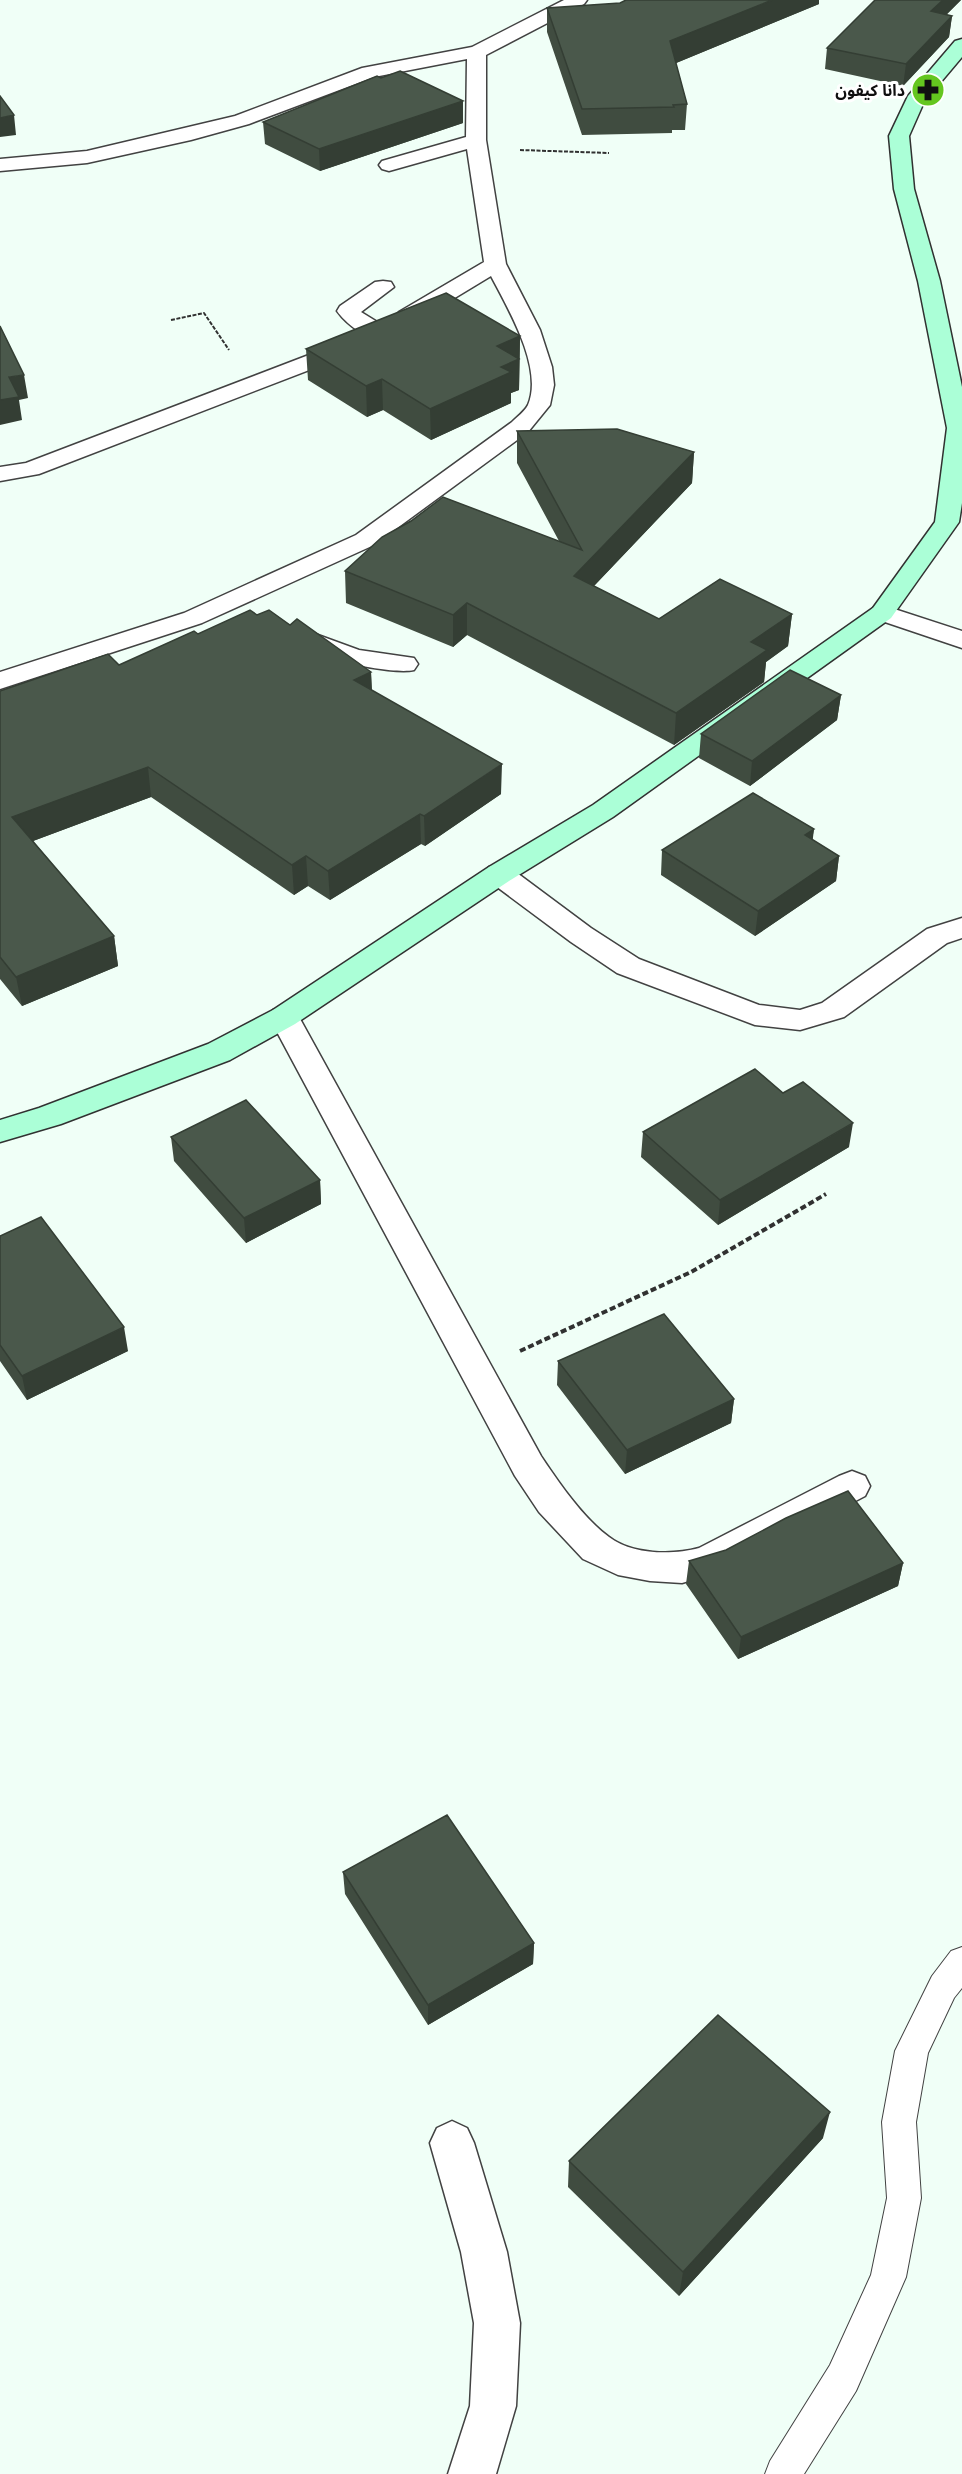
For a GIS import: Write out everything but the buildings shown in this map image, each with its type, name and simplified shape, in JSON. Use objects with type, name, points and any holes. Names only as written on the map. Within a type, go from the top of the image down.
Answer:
[{"type":"street","points":[[0,165],[87,157],[242,120],[369,72],[477,52],[578,0]]},
{"type":"street","points":[[0,1131],[50,1116],[219,1052],[284,1017],[499,874],[603,811],[882,613],[946,522],[954,477],[958,428],[929,281],[904,189],[899,136],[915,100],[962,45]]},
{"type":"street","points":[[0,681],[193,618],[365,540],[520,427],[540,405],[543,384],[538,357],[524,319],[495,264],[477,144],[477,52]]},
{"type":"street","points":[[389,165],[477,144]]},
{"type":"street","points":[[0,474],[31,469],[304,365],[379,333],[495,264]]},
{"type":"street","points":[[379,333],[356,319],[348,310],[383,287]]},
{"type":"street","points":[[239,598],[273,621],[344,654],[364,660],[405,664]]},
{"type":"street","points":[[882,613],[962,640]]},
{"type":"street","points":[[499,874],[581,936],[628,966],[755,1015],[800,1020],[833,1010],[937,936],[962,928]]},
{"type":"street","points":[[284,1017],[528,1466],[552,1502],[596,1548],[618,1560],[650,1566],[682,1568],[709,1560],[852,1486]]},
{"type":"street","points":[[452,2143],[484,2252],[497,2323],[492,2406],[472,2474]]},
{"type":"lane","points":[[783,2474],[843,2378],[888,2277],[903,2198],[899,2122],[912,2051],[943,1987],[962,1962]]},
{"type":"path","points":[[477,144],[609,153]]},
{"type":"path","points":[[171,320],[204,314],[252,383]]},
{"type":"path","points":[[476,1371],[691,1272],[826,1194]]},
{"type":"place","name":"دانا كيفون","points":[[928,90]]}]
